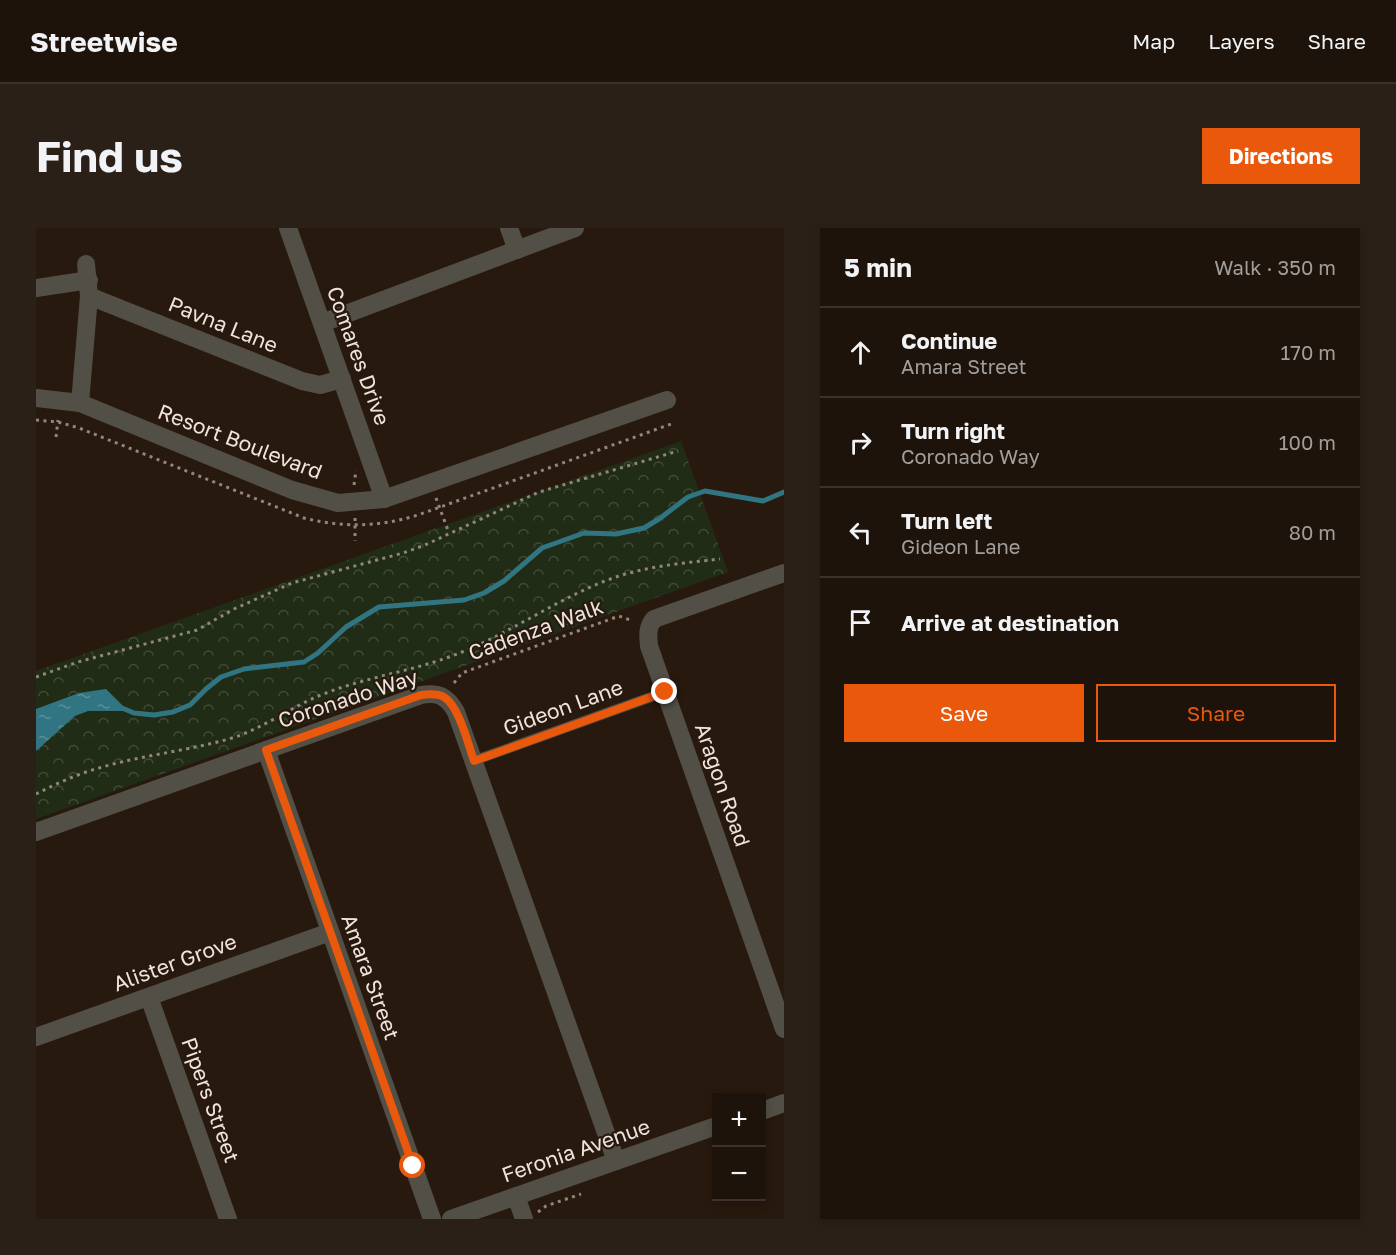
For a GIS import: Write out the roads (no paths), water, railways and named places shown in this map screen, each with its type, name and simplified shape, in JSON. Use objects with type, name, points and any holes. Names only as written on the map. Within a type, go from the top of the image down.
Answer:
[{"type":"street","name":"Comares Drive","points":[[288,228],[384,499]]},
{"type":"street","points":[[509,228],[517,250]]},
{"type":"street","points":[[322,323],[575,228]]},
{"type":"street","points":[[36,288],[88,280],[80,403]]},
{"type":"street","name":"Pavna Lane","points":[[88,280],[302,381],[320,385],[342,379]]},
{"type":"street","name":"Resort Boulevard","points":[[36,398],[80,403],[292,490],[338,503],[384,499],[667,400]]},
{"type":"street","name":"Aragon Road","points":[[784,573],[666,614],[654,619],[649,626],[649,646],[784,1029]]},
{"type":"street","name":"Coronado Way","points":[[36,832],[421,695],[442,695],[451,703],[456,712],[615,1161]]},
{"type":"street","name":"Amara Street","points":[[266,750],[432,1219]]},
{"type":"street","name":"Alister Grove","points":[[36,1037],[330,932]]},
{"type":"street","name":"Pipers Street","points":[[149,996],[228,1219]]},
{"type":"street","points":[[766,1110],[783,1108]]},
{"type":"street","name":"Feronia Avenue","points":[[451,1219],[712,1128]]},
{"type":"street","points":[[516,1196],[523,1218]]},
{"type":"lane","name":"Gideon Lane","points":[[474,761],[665,692]]},
{"type":"water","points":[[106,689],[128,711],[88,711],[75,716],[36,751],[36,709],[79,693]]},
{"type":"waterway","points":[[122,708],[134,713],[154,715],[173,712],[190,705],[221,677],[244,669],[304,662],[318,653],[346,627],[379,607],[464,600],[484,593],[504,581],[542,548],[584,533],[616,534],[644,528],[688,497],[705,491],[763,501],[784,492]]}]
